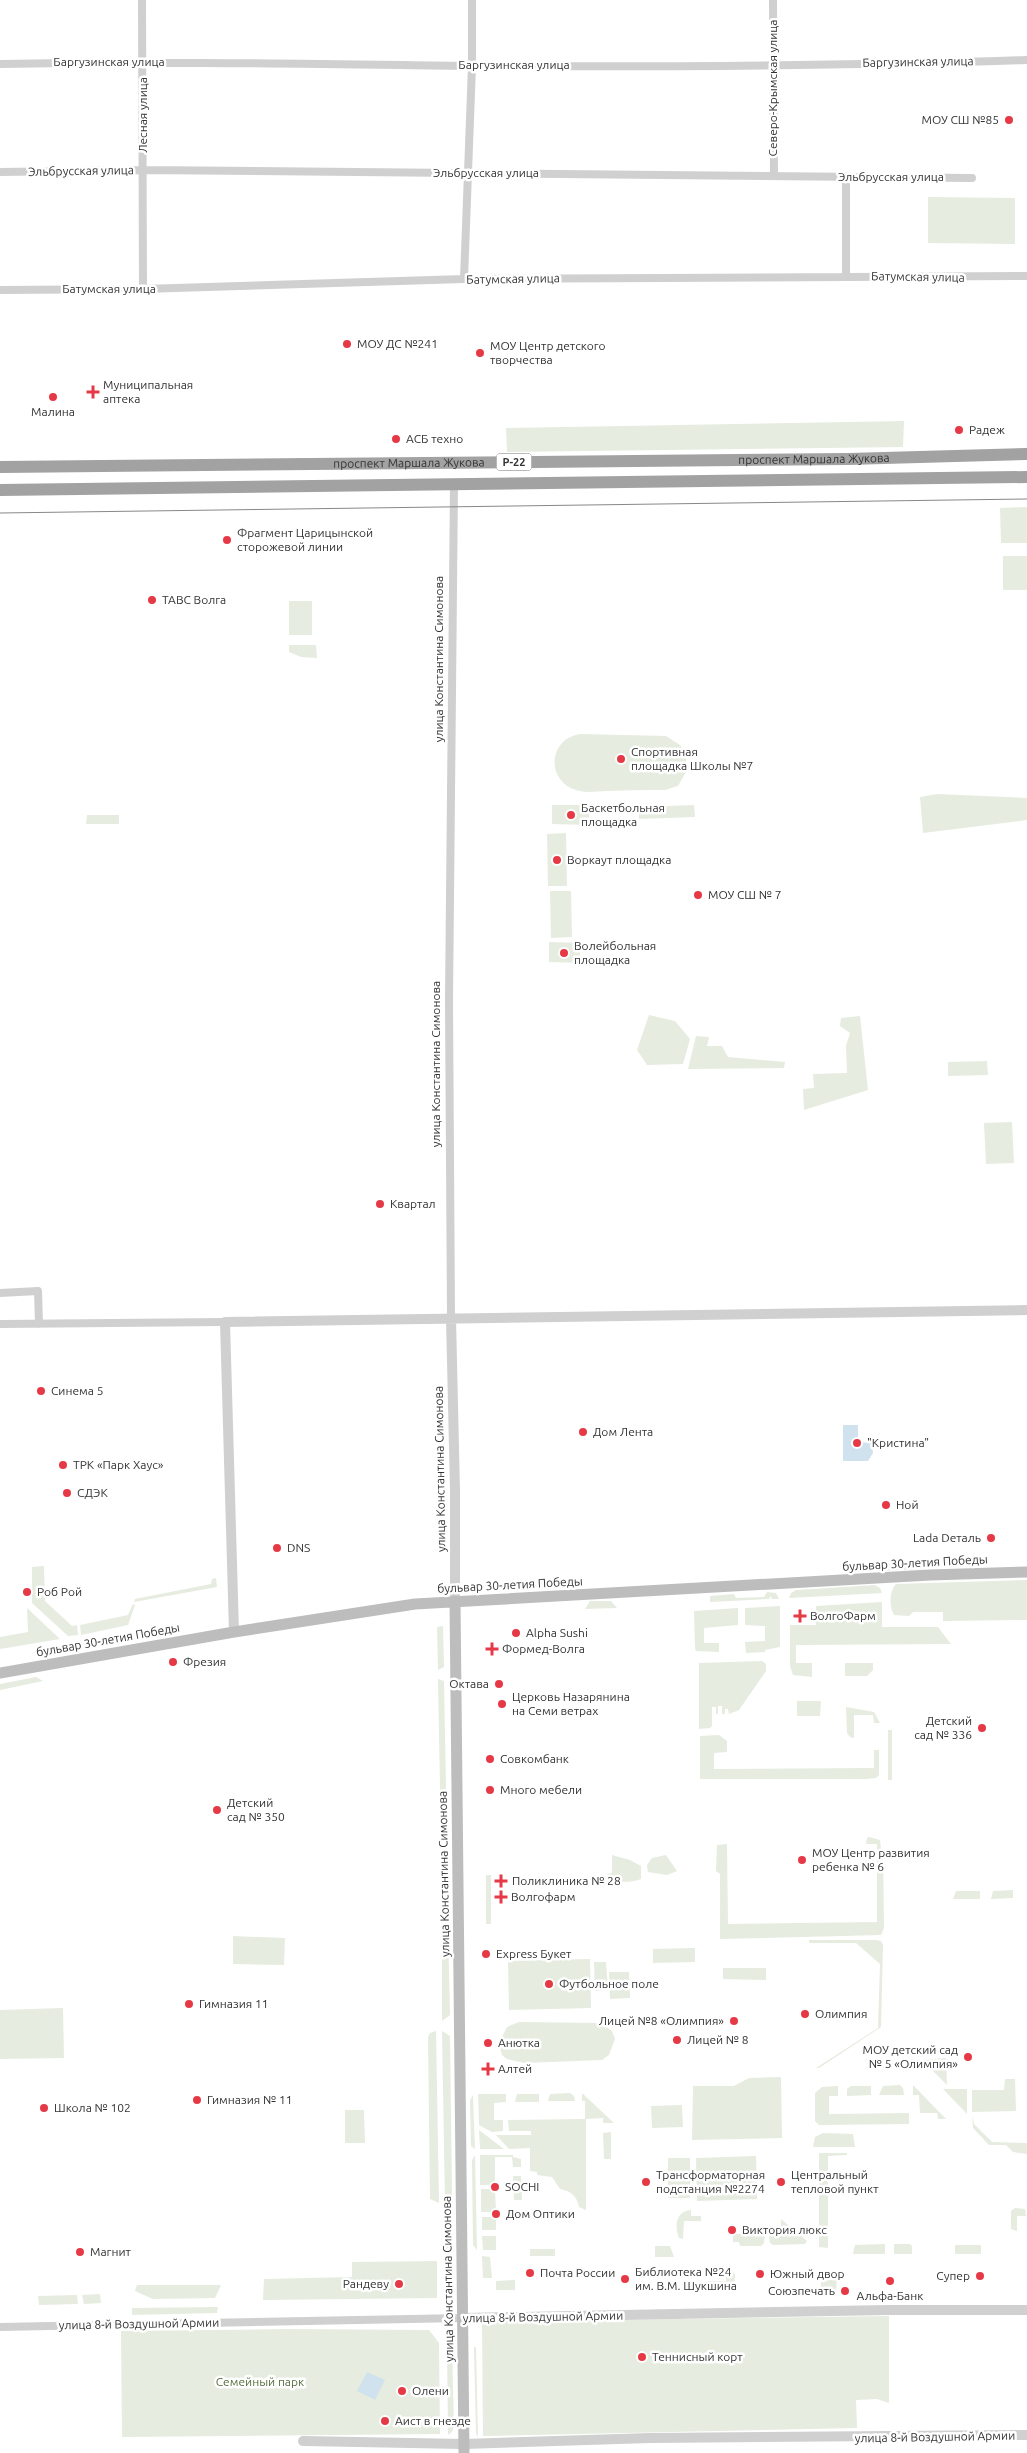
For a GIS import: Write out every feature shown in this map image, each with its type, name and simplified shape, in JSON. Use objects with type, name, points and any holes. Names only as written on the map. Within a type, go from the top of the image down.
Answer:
[{"type":"highway","name":"проспект Маршала Жукова","points":[[0,467],[828,459],[1027,454]]},
{"type":"highway","name":"проспект Маршала Жукова","points":[[0,490],[1027,477]]},
{"type":"main road","name":"бульвар 30-летия Победы","points":[[0,1673],[234,1632],[415,1604],[930,1575],[1027,1572]]},
{"type":"main road","name":"улица Константина Симонова","points":[[455,1601],[464,2448]]},
{"type":"street","name":"Лесная улица","points":[[142,0],[143,289]]},
{"type":"street","points":[[464,279],[472,66],[472,0]]},
{"type":"street","name":"Северо-Крымская улица","points":[[773,0],[774,175]]},
{"type":"street","name":"Баргузинская улица","points":[[0,64],[143,61],[472,66],[773,65],[1027,60]]},
{"type":"street","name":"Эльбрусская улица","points":[[0,172],[143,170],[972,178]]},
{"type":"street","points":[[846,177],[846,276]]},
{"type":"street","name":"Батумская улица","points":[[0,290],[143,289],[464,279],[846,276],[957,278],[1027,276]]},
{"type":"street","name":"улица Константина Симонова","points":[[454,485],[449,1000],[455,1601]]},
{"type":"street","points":[[0,1293],[38,1291],[39,1324]]},
{"type":"street","points":[[0,1324],[1027,1310]]},
{"type":"street","points":[[225,1322],[234,1632]]},
{"type":"street","name":"улица 8-й Воздушной Армии","points":[[0,2327],[896,2310],[1027,2310]]},
{"type":"street","name":"улица 8-й Воздушной Армии","points":[[303,2441],[464,2448],[650,2438],[806,2439],[1027,2435]]},
{"type":"green space","points":[[928,197],[1015,198],[1015,244],[928,243]]},
{"type":"green space","points":[[904,421],[903,447],[507,452],[506,428]]},
{"type":"green space","points":[[1027,507],[1027,543],[1001,543],[1000,508]]},
{"type":"green space","points":[[1003,556],[1027,556],[1027,590],[1003,590]]},
{"type":"green space","points":[[289,601],[312,601],[312,635],[289,635]]},
{"type":"green space","points":[[289,645],[316,645],[317,658],[301,657],[289,652]]},
{"type":"green space","name":"Спортивная площадка Школы №7","points":[[581,734],[666,736],[680,745],[686,755],[686,772],[678,786],[665,790],[580,791],[569,787],[561,780],[556,771],[555,761],[557,752],[562,744],[570,737]]},
{"type":"green space","points":[[937,794],[1027,798],[1027,820],[923,833],[920,797]]},
{"type":"green space","name":"Баскетбольная площадка","points":[[552,805],[589,805],[589,825],[552,824]]},
{"type":"green space","name":"Воркаут площадка","points":[[694,805],[695,817],[639,819],[639,807]]},
{"type":"green space","points":[[87,815],[119,815],[119,824],[86,824]]},
{"type":"green space","name":"Воркаут площадка","points":[[566,833],[567,886],[548,886],[547,834]]},
{"type":"green space","name":"Воркаут площадка","points":[[550,891],[571,891],[572,937],[551,938]]},
{"type":"green space","name":"Волейбольная площадка","points":[[549,942],[580,943],[580,963],[549,962]]},
{"type":"green space","points":[[649,1015],[675,1021],[690,1039],[683,1064],[647,1065],[637,1050]]},
{"type":"green space","points":[[860,1016],[868,1090],[804,1110],[803,1089],[814,1088],[813,1074],[847,1073],[846,1046],[850,1033],[840,1026],[841,1018]]},
{"type":"green space","points":[[696,1036],[709,1037],[707,1046],[722,1046],[728,1057],[785,1062],[784,1068],[688,1069]]},
{"type":"green space","points":[[987,1061],[988,1075],[948,1076],[948,1062]]},
{"type":"green space","points":[[1012,1122],[1014,1163],[986,1164],[984,1123]]},
{"type":"green space","points":[[925,1562],[925,1569],[851,1572],[850,1566]]},
{"type":"green space","points":[[44,1566],[45,1601],[72,1626],[77,1625],[78,1635],[68,1636],[32,1603],[32,1567]]},
{"type":"green space","points":[[216,1578],[217,1587],[134,1602],[135,1599],[211,1584],[212,1579]]},
{"type":"green space","points":[[1027,1580],[1027,1620],[943,1621],[943,1612],[913,1612],[909,1616],[894,1615],[891,1607],[891,1595],[896,1584]]},
{"type":"green space","points":[[875,1585],[880,1588],[882,1593],[789,1598],[791,1593],[796,1590]]},
{"type":"green space","points":[[767,1592],[776,1593],[779,1599],[772,1599],[771,1596],[769,1599],[710,1602],[710,1596],[734,1594],[736,1598],[764,1597]]},
{"type":"green space","points":[[590,1601],[611,1601],[617,1608],[585,1609]]},
{"type":"green space","points":[[882,1602],[882,1627],[938,1627],[951,1644],[796,1645],[796,1663],[812,1663],[812,1677],[793,1675],[790,1666],[790,1625],[816,1625],[816,1606]]},
{"type":"green space","points":[[133,1604],[135,1605],[128,1625],[81,1635],[80,1625],[128,1615]]},
{"type":"green space","points":[[780,1606],[780,1647],[765,1650],[765,1652],[746,1653],[745,1642],[765,1641],[765,1626],[745,1625],[745,1608]]},
{"type":"green space","points":[[27,1608],[60,1639],[0,1649],[0,1637],[28,1632]]},
{"type":"green space","points":[[738,1608],[738,1625],[704,1628],[704,1643],[719,1643],[719,1652],[696,1651],[694,1611]]},
{"type":"green space","points":[[443,1626],[444,1667],[438,1670],[437,1627]]},
{"type":"green space","points":[[762,1661],[766,1664],[766,1671],[739,1710],[729,1714],[728,1709],[725,1709],[725,1714],[722,1714],[722,1706],[718,1706],[718,1714],[716,1714],[716,1707],[712,1707],[712,1726],[699,1729],[699,1663]]},
{"type":"green space","points":[[845,1663],[873,1663],[873,1670],[867,1676],[845,1676]]},
{"type":"green space","points":[[36,1677],[43,1681],[0,1690],[0,1684]]},
{"type":"green space","points":[[438,1679],[444,1681],[447,1842],[441,1842]]},
{"type":"green space","points":[[797,1701],[821,1701],[820,1716],[797,1716]]},
{"type":"green space","points":[[846,1707],[874,1712],[880,1723],[874,1723],[873,1715],[854,1715],[854,1738],[850,1737],[847,1733]]},
{"type":"green space","points":[[888,1730],[892,1730],[892,1780],[888,1780]]},
{"type":"green space","points":[[719,1735],[727,1741],[727,1752],[714,1753],[714,1769],[874,1768],[874,1750],[879,1750],[879,1775],[876,1778],[866,1779],[700,1779],[700,1736]]},
{"type":"green space","points":[[869,1837],[880,1840],[881,1850],[883,1850],[884,1928],[881,1935],[720,1939],[720,1874],[716,1871],[717,1845],[727,1844],[728,1924],[877,1922],[877,1844],[866,1844]]},
{"type":"green space","points":[[612,1855],[630,1860],[641,1866],[641,1879],[622,1882],[613,1880],[607,1874],[612,1873]]},
{"type":"green space","points":[[666,1855],[677,1871],[667,1875],[648,1872],[647,1865],[652,1858]]},
{"type":"green space","points":[[486,1875],[491,1875],[491,1924],[486,1924]]},
{"type":"green space","points":[[1013,1890],[1013,1898],[991,1899],[993,1891]]},
{"type":"green space","points":[[956,1891],[980,1891],[980,1899],[953,1899]]},
{"type":"green space","points":[[440,1895],[444,1895],[448,1899],[448,1920],[441,1920]]},
{"type":"green space","points":[[442,1930],[448,1930],[450,2015],[442,2021]]},
{"type":"green space","points":[[233,1936],[285,1938],[284,1965],[233,1964]]},
{"type":"green space","points":[[809,1940],[876,1940],[881,1941],[883,1945],[881,2027],[819,2068],[816,2068],[878,2028],[880,1964],[856,1943],[809,1943]]},
{"type":"green space","points":[[695,1948],[695,1962],[653,1963],[653,1949]]},
{"type":"green space","name":"Футбольное поле","points":[[590,1959],[591,2008],[509,2010],[508,1961]]},
{"type":"green space","points":[[594,1962],[606,1962],[608,1990],[595,1991]]},
{"type":"green space","points":[[723,1968],[766,1968],[766,1980],[723,1979]]},
{"type":"green space","points":[[609,1972],[629,1972],[630,1998],[610,1999]]},
{"type":"green space","points":[[63,2008],[64,2058],[0,2059],[0,2010]]},
{"type":"green space","points":[[519,2022],[602,2023],[612,2031],[615,2039],[609,2055],[602,2060],[524,2063],[507,2059],[502,2055],[499,2043],[507,2027]]},
{"type":"green space","points":[[436,2031],[439,2203],[430,2199],[428,2037],[430,2033]]},
{"type":"green space","points":[[442,2031],[450,2036],[452,2197],[449,2202],[445,2203]]},
{"type":"green space","points":[[946,2058],[947,2085],[922,2060]]},
{"type":"green space","points":[[781,2077],[782,2138],[692,2140],[693,2086],[734,2086],[749,2078]]},
{"type":"green space","points":[[1005,2079],[1015,2079],[1016,2111],[972,2112],[972,2090],[1004,2090]]},
{"type":"green space","points":[[900,2085],[903,2088],[904,2095],[879,2095],[883,2086]]},
{"type":"green space","points":[[913,2085],[946,2119],[938,2119],[937,2113],[920,2113],[919,2095],[913,2095]]},
{"type":"green space","points":[[838,2086],[838,2096],[829,2096],[829,2114],[909,2113],[909,2124],[819,2125],[815,2121],[815,2093],[822,2087]]},
{"type":"green space","points":[[851,2086],[871,2086],[871,2095],[847,2096],[847,2089]]},
{"type":"green space","points":[[943,2089],[967,2089],[967,2114]]},
{"type":"green space","points":[[570,2093],[574,2096],[575,2101],[548,2101],[550,2094]]},
{"type":"green space","points":[[582,2093],[614,2123],[603,2123],[603,2118],[586,2119],[586,2210],[579,2207],[573,2195],[560,2189],[552,2177],[537,2175],[537,2172],[530,2171],[530,2148],[509,2149],[496,2135],[531,2135],[531,2131],[509,2131],[508,2120],[585,2119],[585,2101],[582,2101]]},
{"type":"green space","points":[[478,2094],[506,2094],[506,2102],[494,2103],[494,2120],[503,2120],[503,2131],[492,2132],[479,2125]]},
{"type":"green space","points":[[517,2094],[539,2094],[539,2102],[515,2102]]},
{"type":"green space","points":[[473,2095],[475,2149],[471,2146],[470,2100]]},
{"type":"green space","points":[[682,2105],[683,2127],[652,2128],[651,2106]]},
{"type":"green space","points":[[345,2110],[364,2110],[365,2143],[345,2143]]},
{"type":"green space","points":[[972,2116],[974,2124],[992,2142],[1027,2143],[1027,2154],[1013,2152],[1006,2145],[989,2145],[973,2128]]},
{"type":"green space","points":[[479,2130],[504,2149],[480,2149]]},
{"type":"green space","points":[[611,2132],[611,2159],[604,2159],[603,2133]]},
{"type":"green space","points":[[823,2133],[853,2134],[855,2147],[813,2147],[815,2137]]},
{"type":"green space","points":[[819,2153],[847,2153],[847,2155],[828,2156],[828,2248],[819,2247]]},
{"type":"green space","points":[[475,2155],[477,2250],[473,2245],[472,2160]]},
{"type":"green space","points":[[480,2155],[513,2155],[513,2157],[521,2159],[521,2167],[513,2167],[512,2157],[495,2157],[495,2185],[480,2185]]},
{"type":"green space","points":[[756,2156],[757,2199],[697,2201],[696,2158]]},
{"type":"green space","points":[[668,2158],[690,2158],[690,2198],[668,2198]]},
{"type":"green space","points":[[513,2176],[521,2176],[522,2200],[514,2200]]},
{"type":"green space","points":[[481,2189],[495,2189],[496,2212],[481,2212]]},
{"type":"green space","points":[[1015,2208],[1025,2209],[1026,2216],[1017,2216],[1017,2231],[1011,2229],[1011,2211]]},
{"type":"green space","points":[[691,2210],[691,2216],[701,2216],[701,2221],[684,2221],[683,2239],[679,2238],[677,2224],[679,2216]]},
{"type":"green space","points":[[446,2212],[452,2216],[453,2245],[447,2251]]},
{"type":"green space","points":[[482,2217],[496,2217],[496,2230],[482,2230]]},
{"type":"green space","points":[[781,2219],[807,2241],[805,2244],[773,2245],[770,2243],[769,2234],[781,2233]]},
{"type":"green space","points":[[733,2234],[765,2234],[764,2243],[761,2246],[740,2246],[739,2242],[733,2242]]},
{"type":"green space","points":[[482,2236],[496,2236],[496,2250],[483,2250]]},
{"type":"green space","points":[[885,2244],[885,2254],[853,2254],[855,2245]]},
{"type":"green space","points":[[894,2244],[910,2244],[912,2246],[912,2254],[894,2254]]},
{"type":"green space","points":[[955,2245],[981,2245],[981,2254],[955,2254]]},
{"type":"green space","points":[[655,2246],[670,2246],[674,2257],[655,2257]]},
{"type":"green space","points":[[530,2249],[555,2249],[555,2256],[530,2256]]},
{"type":"green space","points":[[482,2256],[490,2257],[492,2278],[483,2278]]},
{"type":"green space","points":[[446,2259],[453,2263],[454,2295],[446,2295]]},
{"type":"green space","points":[[437,2261],[437,2298],[263,2300],[264,2279],[352,2277],[352,2262]]},
{"type":"green space","points":[[726,2270],[731,2270],[735,2274],[734,2287],[708,2289],[708,2281],[726,2281]]},
{"type":"green space","points":[[515,2280],[515,2290],[496,2290],[496,2281]]},
{"type":"green space","points":[[821,2280],[837,2280],[836,2291],[821,2290]]},
{"type":"green space","points":[[137,2285],[221,2285],[215,2298],[153,2299],[135,2291]]},
{"type":"green space","points":[[100,2294],[101,2303],[84,2304],[82,2295]]},
{"type":"green space","points":[[77,2295],[78,2304],[39,2305],[38,2296]]},
{"type":"green space","points":[[218,2307],[217,2313],[132,2315],[132,2308]]},
{"type":"green space","points":[[889,2316],[889,2403],[877,2399],[856,2400],[857,2428],[483,2436],[482,2322]]},
{"type":"green space","name":"Семейный парк","points":[[429,2330],[439,2343],[440,2434],[122,2437],[121,2331]]},
{"type":"green space","points":[[447,2345],[452,2346],[454,2427],[448,2435]]},
{"type":"green space","points":[[474,2347],[476,2347],[478,2437],[476,2433]]},
{"type":"water","name":"\"Кристина\"","points":[[843,1425],[858,1425],[858,1442],[872,1443],[873,1453],[868,1461],[843,1461]]},
{"type":"water","points":[[367,2372],[385,2380],[375,2400],[357,2391]]},
{"type":"tram line","points":[[0,513],[1027,499]]},
{"type":"place","name":"МОУ СШ №85","points":[[1009,120]]},
{"type":"place","name":"МОУ ДС №241","points":[[347,344]]},
{"type":"place","name":"МОУ Центр детского творчества","points":[[480,353]]},
{"type":"place","name":"Муниципальная аптека","points":[[93,392]]},
{"type":"place","name":"Малина","points":[[53,397]]},
{"type":"place","name":"Радеж","points":[[959,430]]},
{"type":"place","name":"АСБ техно","points":[[396,439]]},
{"type":"place","name":"Фрагмент Царицынской сторожевой линии","points":[[227,540]]},
{"type":"place","name":"ТАВС Волга","points":[[152,600]]},
{"type":"place","name":"Спортивная площадка Школы №7","points":[[621,759]]},
{"type":"place","name":"Баскетбольная площадка","points":[[571,815]]},
{"type":"place","name":"Воркаут площадка","points":[[557,860]]},
{"type":"place","name":"МОУ СШ № 7","points":[[698,895]]},
{"type":"place","name":"Волейбольная площадка","points":[[564,953]]},
{"type":"place","name":"Квартал","points":[[380,1204]]},
{"type":"place","name":"Синема 5","points":[[41,1391]]},
{"type":"place","name":"Дом Лента","points":[[583,1432]]},
{"type":"place","name":"\"Кристина\"","points":[[857,1443]]},
{"type":"place","name":"ТРК «Парк Хаус»","points":[[63,1465]]},
{"type":"place","name":"СДЭК","points":[[67,1493]]},
{"type":"place","name":"Ной","points":[[886,1505]]},
{"type":"place","name":"Lada Dеталь","points":[[991,1538]]},
{"type":"place","name":"DNS","points":[[277,1548]]},
{"type":"place","name":"Роб Рой","points":[[27,1592]]},
{"type":"place","name":"ВолгоФарм","points":[[800,1616]]},
{"type":"place","name":"Alpha Sushi","points":[[516,1633]]},
{"type":"place","name":"Формед-Волга","points":[[492,1649]]},
{"type":"place","name":"Фрезия","points":[[173,1662]]},
{"type":"place","name":"Октава","points":[[499,1684]]},
{"type":"place","name":"Церковь Назарянина на Семи ветрах","points":[[502,1704]]},
{"type":"place","name":"Детский сад № 336","points":[[982,1728]]},
{"type":"place","name":"Совкомбанк","points":[[490,1759]]},
{"type":"place","name":"Много мебели","points":[[490,1790]]},
{"type":"place","name":"Детский сад № 350","points":[[217,1810]]},
{"type":"place","name":"МОУ Центр развития ребенка № 6","points":[[802,1860]]},
{"type":"place","name":"Поликлиника № 28","points":[[501,1881]]},
{"type":"place","name":"Волгофарм","points":[[501,1897]]},
{"type":"place","name":"Express Букет","points":[[486,1954]]},
{"type":"place","name":"Футбольное поле","points":[[549,1984]]},
{"type":"place","name":"Гимназия 11","points":[[189,2004]]},
{"type":"place","name":"Олимпия","points":[[805,2014]]},
{"type":"place","name":"Лицей №8 «Олимпия»","points":[[734,2021]]},
{"type":"place","name":"Лицей № 8","points":[[677,2040]]},
{"type":"place","name":"Анютка","points":[[488,2043]]},
{"type":"place","name":"МОУ детский сад № 5 «Олимпия»","points":[[968,2057]]},
{"type":"place","name":"Алтей","points":[[488,2069]]},
{"type":"place","name":"Гимназия № 11","points":[[197,2100]]},
{"type":"place","name":"Школа № 102","points":[[44,2108]]},
{"type":"place","name":"Трансформаторная подстанция №2274","points":[[646,2182]]},
{"type":"place","name":"Центральный тепловой пункт","points":[[781,2182]]},
{"type":"place","name":"SOCHI","points":[[495,2187]]},
{"type":"place","name":"Дом Оптики","points":[[496,2214]]},
{"type":"place","name":"Виктория люкс","points":[[732,2230]]},
{"type":"place","name":"Магнит","points":[[80,2252]]},
{"type":"place","name":"Почта России","points":[[530,2273]]},
{"type":"place","name":"Южный двор","points":[[760,2274]]},
{"type":"place","name":"Супер","points":[[980,2276]]},
{"type":"place","name":"Библиотека №24 им. В.М. Шукшина","points":[[625,2279]]},
{"type":"place","name":"Альфа-Банк","points":[[890,2281]]},
{"type":"place","name":"Рандеву","points":[[399,2284]]},
{"type":"place","name":"Союзпечать","points":[[845,2291]]},
{"type":"place","name":"Теннисный корт","points":[[642,2357]]},
{"type":"place","name":"Олени","points":[[402,2391]]},
{"type":"place","name":"Аист в гнезде","points":[[385,2421]]}]
